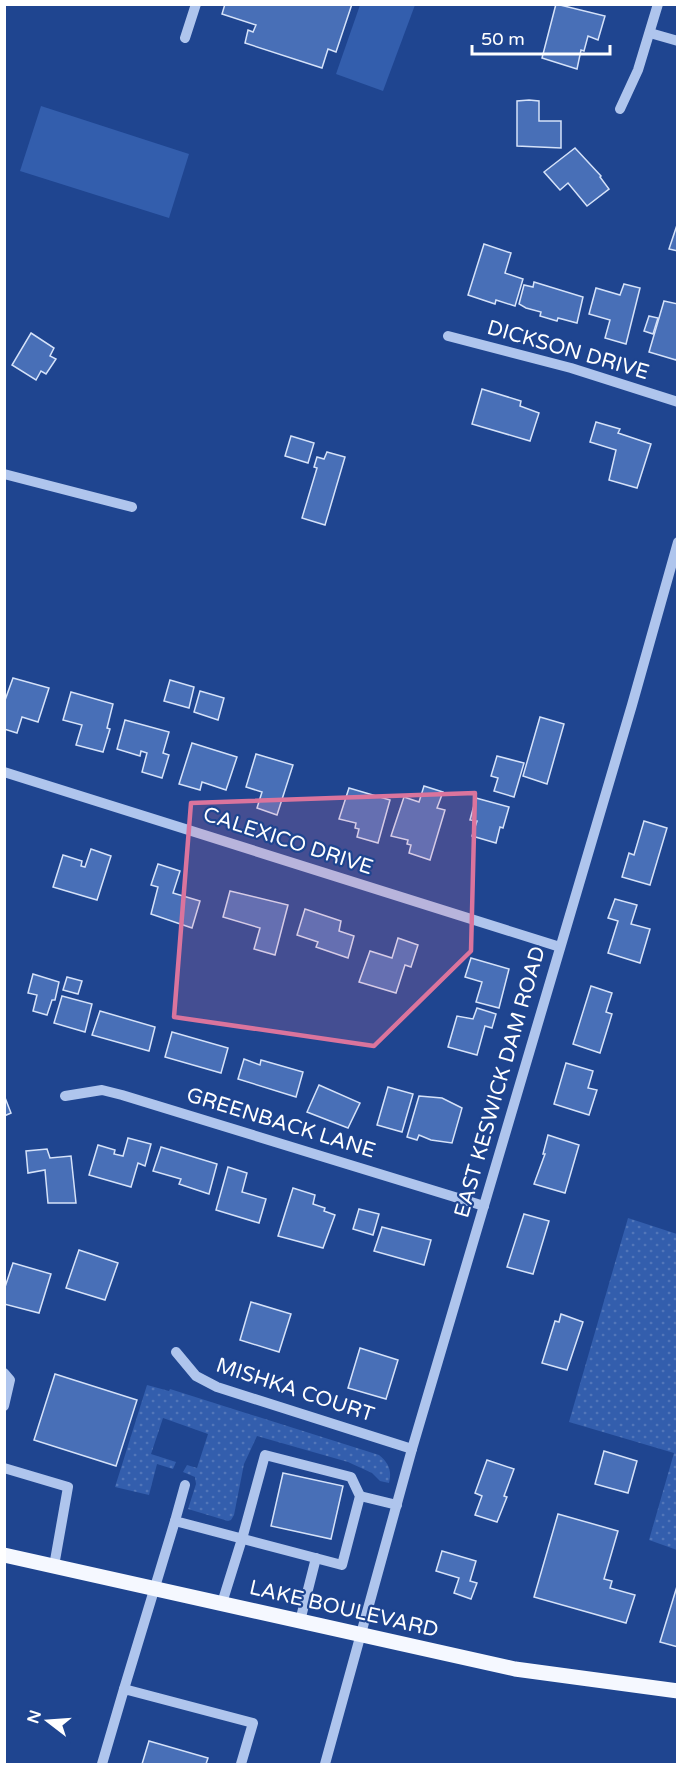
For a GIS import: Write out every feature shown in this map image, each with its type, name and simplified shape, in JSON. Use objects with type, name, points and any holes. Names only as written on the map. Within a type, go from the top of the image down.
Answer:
[{"type":"main road","name":"LAKE BOULEVARD","points":[[4,1555],[515,1669],[678,1690]]},
{"type":"street","points":[[185,38],[196,4]]},
{"type":"street","points":[[620,109],[638,70],[658,4]]},
{"type":"street","points":[[650,33],[678,41]]},
{"type":"street","name":"DICKSON DRIVE","points":[[448,336],[571,368],[678,402]]},
{"type":"street","points":[[4,474],[132,507]]},
{"type":"street","name":"EAST KESWICK DAM ROAD","points":[[325,1764],[412,1449],[678,542]]},
{"type":"street","name":"CALEXICO DRIVE","points":[[4,771],[560,947]]},
{"type":"street","name":"GREENBACK LANE","points":[[65,1096],[102,1090],[122,1095],[484,1206]]},
{"type":"street","name":"MISHKA COURT","points":[[176,1352],[196,1376],[217,1388],[412,1449]]},
{"type":"street","points":[[4,1373],[10,1380],[4,1406]]},
{"type":"street","points":[[175,1521],[242,1539],[342,1565],[360,1496],[351,1477],[265,1455],[242,1539],[222,1603]]},
{"type":"street","points":[[4,1468],[68,1487],[54,1566]]},
{"type":"street","points":[[102,1764],[185,1485]]},
{"type":"street","points":[[360,1496],[397,1505]]},
{"type":"street","points":[[300,1621],[316,1558]]},
{"type":"street","points":[[124,1689],[253,1723],[241,1764]]},
{"type":"highlighted area","points":[[475,793],[471,951],[374,1046],[174,1017],[191,803]]},
{"type":"shaded area","points":[[360,5],[415,5],[383,91],[336,74]]},
{"type":"shaded area","points":[[41,106],[189,154],[169,218],[20,171]]},
{"type":"shaded area","points":[[628,1218],[677,1234],[677,1550],[649,1540],[674,1453],[569,1422]]},
{"type":"shaded area","points":[[147,1385],[169,1391],[170,1389],[379,1455],[389,1468],[389,1483],[380,1481],[372,1473],[348,1462],[257,1436],[244,1464],[234,1515],[228,1521],[188,1509],[196,1484],[195,1477],[183,1472],[187,1465],[197,1468],[208,1434],[163,1418],[151,1454],[176,1462],[173,1469],[157,1464],[149,1495],[115,1487]]},
{"type":"building","points":[[225,4],[352,4],[336,52],[328,49],[322,68],[245,43],[248,30],[253,32],[256,25],[222,14]]},
{"type":"building","points":[[556,4],[605,16],[598,40],[588,36],[584,51],[581,50],[577,69],[542,58]]},
{"type":"building","points":[[517,101],[539,101],[539,121],[561,121],[561,148],[517,146]]},
{"type":"building","points":[[575,148],[601,176],[609,189],[587,206],[568,183],[560,190],[544,172]]},
{"type":"building","points":[[678,222],[678,251],[669,249]]},
{"type":"building","points":[[484,244],[511,253],[505,273],[523,279],[515,306],[496,300],[495,304],[468,295]]},
{"type":"building","points":[[534,282],[583,297],[577,323],[540,316],[541,312],[519,304],[524,285],[533,287]]},
{"type":"building","points":[[624,284],[640,288],[626,344],[605,338],[610,320],[589,314],[596,288],[620,295]]},
{"type":"building","points":[[664,301],[678,304],[678,355],[676,360],[649,352]]},
{"type":"building","points":[[649,316],[658,318],[653,334],[644,331]]},
{"type":"building","points":[[31,333],[54,348],[50,356],[56,359],[46,374],[41,371],[36,380],[12,365]]},
{"type":"building","points":[[482,389],[521,401],[520,406],[539,413],[530,441],[472,424]]},
{"type":"building","points":[[596,422],[620,429],[618,433],[651,444],[637,488],[609,480],[616,450],[590,442]]},
{"type":"building","points":[[291,436],[314,443],[308,463],[285,456]]},
{"type":"building","points":[[327,452],[345,457],[325,525],[302,518],[317,468],[314,467],[317,457],[324,459]]},
{"type":"building","points":[[13,678],[49,688],[38,722],[22,717],[17,733],[4,729],[4,703]]},
{"type":"building","points":[[170,680],[194,687],[189,708],[164,701]]},
{"type":"building","points":[[200,691],[224,698],[218,720],[194,712]]},
{"type":"building","points":[[71,692],[113,704],[107,728],[110,729],[103,752],[76,745],[82,725],[63,720]]},
{"type":"building","points":[[540,717],[564,724],[547,784],[523,776]]},
{"type":"building","points":[[125,720],[169,732],[163,753],[169,755],[162,778],[142,772],[147,753],[141,751],[140,756],[117,749]]},
{"type":"building","points":[[192,743],[237,757],[226,790],[202,782],[200,790],[179,784]]},
{"type":"building","points":[[256,754],[293,765],[277,815],[257,808],[262,792],[246,787]]},
{"type":"building","points":[[497,756],[524,763],[514,797],[494,791],[498,778],[491,776]]},
{"type":"building","points":[[424,786],[443,792],[437,808],[445,810],[430,860],[409,853],[411,845],[407,844],[408,840],[391,836],[404,797],[419,802]]},
{"type":"building","points":[[349,788],[390,800],[378,843],[357,837],[359,829],[355,828],[356,823],[339,819]]},
{"type":"building","points":[[476,798],[509,807],[496,843],[472,836],[477,821],[470,820]]},
{"type":"building","points":[[644,821],[667,828],[650,885],[622,877],[629,853],[634,855]]},
{"type":"building","points":[[91,849],[111,856],[97,900],[53,887],[63,855],[82,861],[81,866],[85,867]]},
{"type":"building","points":[[158,864],[180,871],[173,893],[200,901],[192,928],[151,914],[158,887],[151,885]]},
{"type":"building","points":[[230,891],[288,905],[275,955],[254,949],[260,928],[223,917]]},
{"type":"building","points":[[615,899],[637,905],[631,924],[650,929],[640,963],[608,953],[618,921],[608,918]]},
{"type":"building","points":[[305,909],[341,921],[339,931],[354,936],[348,958],[316,947],[318,942],[297,935]]},
{"type":"building","points":[[398,938],[418,945],[411,967],[405,965],[396,993],[359,982],[370,951],[392,958]]},
{"type":"building","points":[[471,958],[509,969],[499,1008],[476,1002],[482,982],[465,977]]},
{"type":"building","points":[[33,974],[59,982],[55,1000],[52,1000],[47,1015],[33,1011],[37,995],[28,993]]},
{"type":"building","points":[[67,977],[82,981],[78,994],[63,990]]},
{"type":"building","points":[[591,986],[612,993],[606,1012],[612,1014],[600,1053],[573,1044]]},
{"type":"building","points":[[62,996],[92,1004],[85,1032],[54,1023]]},
{"type":"building","points":[[477,1008],[496,1014],[492,1028],[485,1026],[477,1055],[448,1047],[457,1016],[473,1019]]},
{"type":"building","points":[[100,1011],[155,1027],[149,1051],[92,1035]]},
{"type":"building","points":[[172,1032],[228,1048],[221,1073],[165,1057]]},
{"type":"building","points":[[244,1059],[260,1065],[261,1060],[303,1072],[296,1097],[238,1079]]},
{"type":"building","points":[[566,1063],[593,1071],[588,1088],[597,1090],[589,1115],[554,1104]]},
{"type":"building","points":[[319,1085],[360,1103],[348,1128],[307,1112]]},
{"type":"building","points":[[388,1087],[413,1094],[402,1132],[377,1125]]},
{"type":"building","points":[[4,1095],[11,1113],[4,1116]]},
{"type":"building","points":[[419,1096],[442,1098],[462,1108],[452,1143],[431,1140],[419,1135],[417,1140],[407,1137]]},
{"type":"building","points":[[548,1135],[579,1145],[565,1193],[534,1184],[545,1154],[543,1154]]},
{"type":"building","points":[[128,1138],[151,1144],[145,1166],[138,1163],[131,1187],[89,1175],[98,1145],[115,1150],[114,1154],[123,1156]]},
{"type":"building","points":[[161,1147],[217,1164],[209,1194],[179,1184],[181,1179],[153,1171]]},
{"type":"building","points":[[47,1149],[50,1158],[71,1156],[76,1203],[48,1203],[45,1170],[28,1173],[26,1151]]},
{"type":"building","points":[[228,1167],[247,1173],[242,1192],[266,1199],[259,1223],[216,1210]]},
{"type":"building","points":[[293,1188],[315,1195],[313,1204],[335,1215],[323,1248],[278,1236]]},
{"type":"building","points":[[359,1209],[379,1214],[373,1235],[353,1229]]},
{"type":"building","points":[[524,1214],[549,1221],[533,1274],[507,1267]]},
{"type":"building","points":[[382,1227],[431,1240],[424,1265],[374,1251]]},
{"type":"building","points":[[79,1250],[118,1263],[105,1300],[66,1288]]},
{"type":"building","points":[[13,1263],[51,1274],[39,1313],[4,1304],[4,1290]]},
{"type":"building","points":[[251,1302],[291,1314],[279,1352],[240,1340]]},
{"type":"building","points":[[561,1314],[583,1322],[567,1370],[542,1363],[555,1321],[559,1322]]},
{"type":"building","points":[[360,1348],[398,1360],[386,1399],[348,1388]]},
{"type":"building","points":[[55,1374],[137,1400],[116,1466],[34,1440]]},
{"type":"building","points":[[604,1451],[637,1461],[628,1493],[595,1484]]},
{"type":"building","points":[[487,1460],[514,1469],[504,1496],[507,1497],[497,1522],[475,1515],[482,1496],[475,1493]]},
{"type":"building","points":[[283,1473],[343,1486],[331,1539],[271,1526]]},
{"type":"building","points":[[558,1514],[618,1531],[604,1579],[612,1581],[610,1588],[635,1595],[626,1623],[534,1597]]},
{"type":"building","points":[[442,1551],[476,1561],[470,1581],[477,1583],[471,1599],[454,1593],[459,1578],[436,1571]]},
{"type":"building","points":[[678,1583],[678,1647],[660,1642]]},
{"type":"building","points":[[149,1741],[208,1758],[206,1764],[142,1764]]}]
